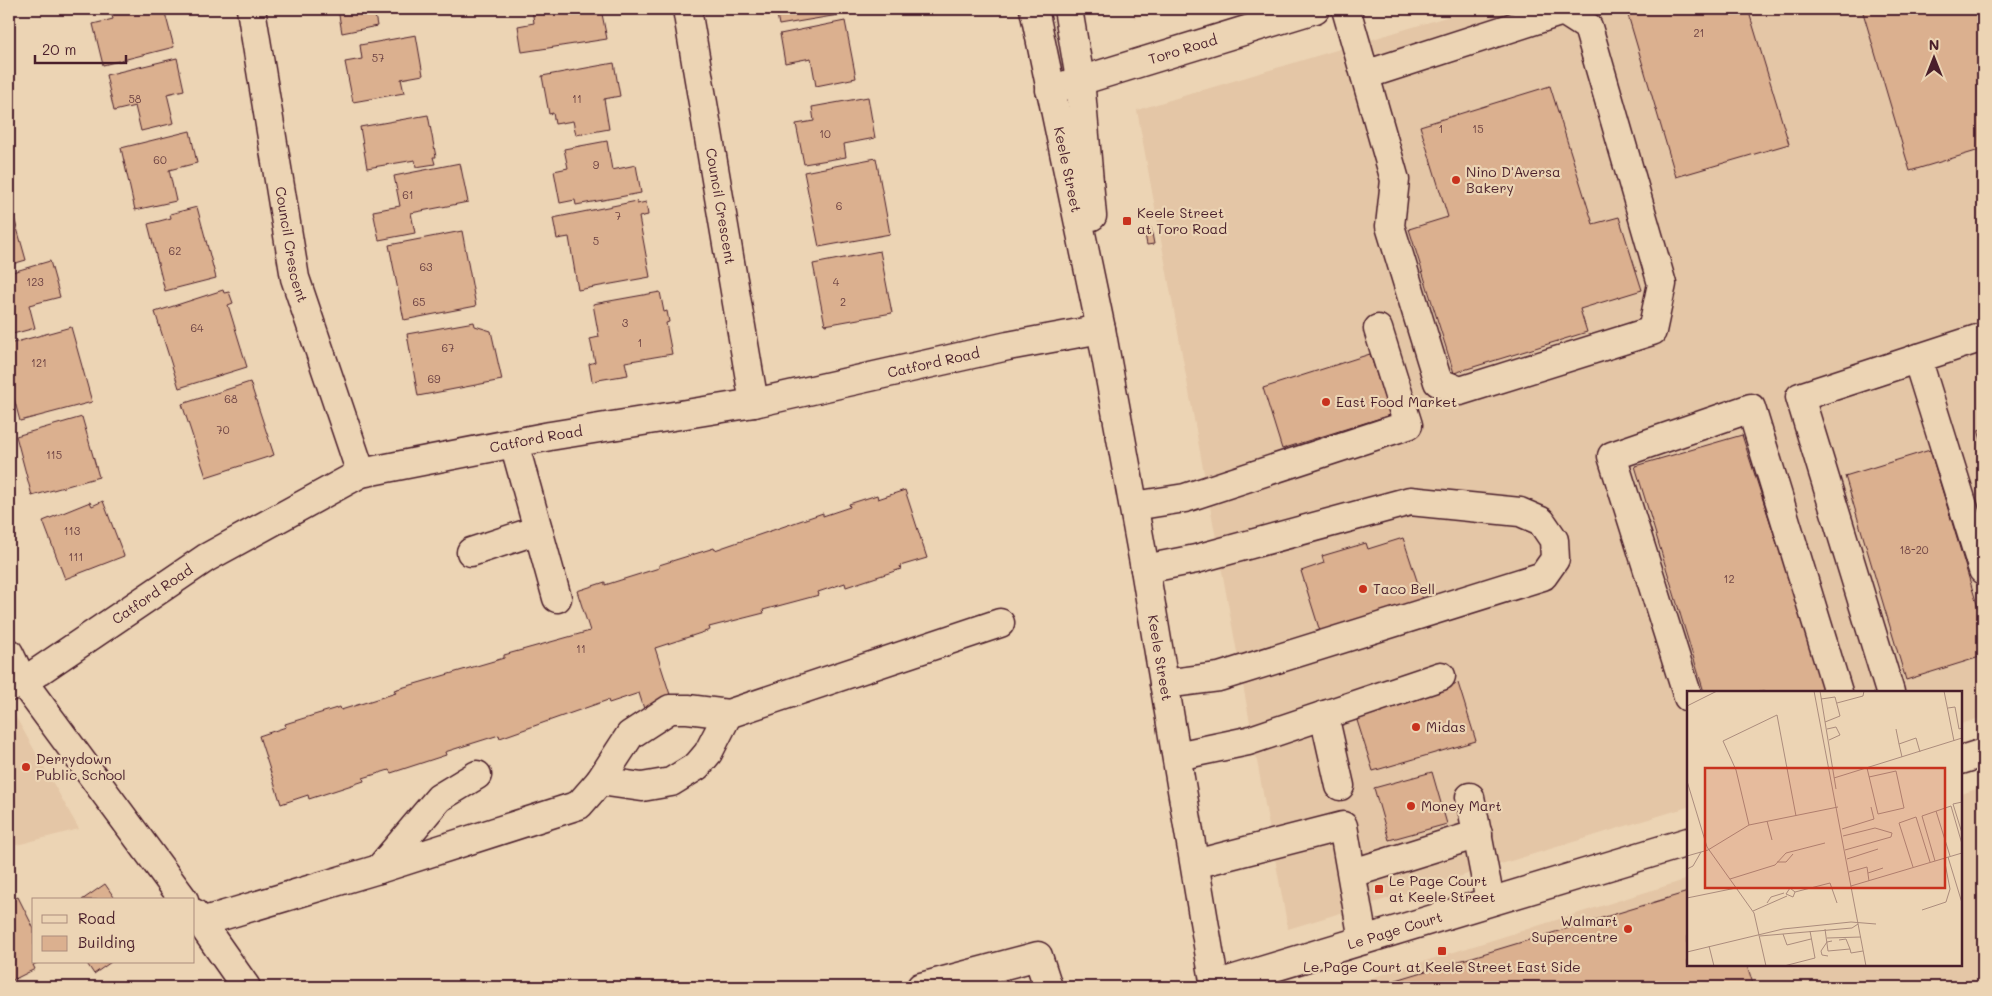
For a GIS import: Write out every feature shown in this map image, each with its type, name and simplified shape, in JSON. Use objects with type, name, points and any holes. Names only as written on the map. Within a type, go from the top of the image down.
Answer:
[{"type":"street","name":"Council Crescent","points":[[251,9],[295,278],[361,473]]},
{"type":"street","name":"Council Crescent","points":[[687,9],[754,403]]},
{"type":"street","name":"Keele Street","points":[[1034,9],[1101,329],[1134,506],[1215,986]]},
{"type":"street","name":"Keele Street","points":[[1068,9],[1080,79],[1101,329]]},
{"type":"street","name":"Toro Road","points":[[1050,90],[1080,79],[1315,9]]},
{"type":"street","points":[[1346,9],[1395,180],[1390,226],[1438,382],[1460,391],[1652,331],[1662,284],[1588,27],[1563,10],[1365,75]]},
{"type":"street","name":"Catford Road","points":[[16,684],[206,558],[361,473],[514,443],[754,403],[1008,346],[1101,329]]},
{"type":"street","points":[[1134,506],[1185,498],[1408,424],[1378,329]]},
{"type":"street","points":[[1890,691],[1800,396],[1983,337]]},
{"type":"street","points":[[1917,358],[1983,570]]},
{"type":"street","points":[[1687,694],[1612,456],[1751,408],[1838,691]]},
{"type":"street","points":[[514,443],[557,598]]},
{"type":"street","points":[[1145,569],[1196,559],[1410,501],[1520,512],[1541,521],[1554,540],[1555,559],[1543,576],[1219,677],[1164,684]]},
{"type":"street","points":[[471,552],[538,530]]},
{"type":"street","points":[[246,987],[197,918],[379,869],[578,805],[600,781],[630,735],[670,709],[688,709],[728,714],[1000,622]]},
{"type":"street","points":[[9,653],[16,684],[182,898]]},
{"type":"street","points":[[1176,756],[1248,741],[1441,676]]},
{"type":"street","points":[[600,781],[642,788],[671,782],[697,766],[708,753],[728,714]]},
{"type":"street","points":[[1324,715],[1340,786]]},
{"type":"street","points":[[1962,760],[1983,753]]},
{"type":"street","points":[[379,869],[439,798],[477,775]]},
{"type":"street","points":[[1470,797],[1490,902]]},
{"type":"street","points":[[1195,864],[1343,826],[1353,874],[1363,940]]},
{"type":"street","points":[[1353,874],[1478,834]]},
{"type":"street","name":"Le Page Court","points":[[1215,986],[1687,842]]},
{"type":"street","points":[[921,987],[1038,956],[1048,987]]},
{"type":"shaded area","points":[[1133,9],[1164,9],[1134,18]]},
{"type":"shaded area","points":[[1473,9],[1983,9],[1983,717],[1962,724],[1962,691],[1687,691],[1687,807],[1288,929],[1137,110]]},
{"type":"shaded area","name":"Derrydown Public School","points":[[9,705],[79,829],[9,847]]},
{"type":"shaded area","points":[[1983,787],[1983,987],[1342,987],[1687,879],[1687,966],[1962,966],[1962,794]]},
{"type":"building","points":[[110,9],[164,9],[174,47],[103,65],[93,24],[113,19]]},
{"type":"building","points":[[338,9],[374,9],[377,26],[342,33]]},
{"type":"building","points":[[532,9],[601,9],[607,39],[522,52],[518,26],[534,23]]},
{"type":"building","points":[[776,9],[843,9],[844,14],[779,25]]},
{"type":"building","points":[[1650,9],[1748,9],[1789,144],[1676,177],[1628,15]]},
{"type":"building","points":[[1862,9],[1983,9],[1983,149],[1910,171]]},
{"type":"building","points":[[845,21],[856,78],[816,86],[811,58],[785,63],[780,34]]},
{"type":"building","points":[[416,35],[423,75],[401,79],[404,93],[353,102],[345,62],[362,59],[360,45]]},
{"type":"building","points":[[177,58],[184,90],[167,94],[174,123],[141,131],[135,106],[114,111],[106,75]]},
{"type":"building","points":[[614,63],[620,96],[604,99],[609,129],[576,135],[573,121],[555,124],[553,113],[549,114],[542,76]]},
{"type":"building","points":[[1550,86],[1593,224],[1619,217],[1642,290],[1580,309],[1587,332],[1454,373],[1409,229],[1448,217],[1420,126]]},
{"type":"building","points":[[868,97],[875,138],[844,144],[846,157],[804,164],[796,124],[814,121],[812,107]]},
{"type":"building","points":[[428,115],[436,157],[433,157],[435,164],[416,167],[415,160],[367,168],[360,127]]},
{"type":"building","points":[[190,131],[197,163],[169,170],[176,201],[135,210],[121,148]]},
{"type":"building","points":[[607,141],[612,170],[636,165],[641,193],[576,205],[575,200],[560,203],[554,171],[568,168],[564,149]]},
{"type":"building","points":[[876,158],[890,234],[819,247],[804,172]]},
{"type":"building","points":[[460,163],[468,202],[411,213],[415,233],[379,240],[373,211],[400,206],[394,176]]},
{"type":"building","points":[[9,200],[26,260],[9,265]]},
{"type":"building","points":[[637,201],[637,204],[646,202],[648,215],[639,217],[650,277],[578,290],[569,237],[557,239],[553,218]]},
{"type":"building","points":[[197,207],[216,278],[165,291],[148,224],[171,218],[170,214]]},
{"type":"building","points":[[1151,228],[1154,244],[1147,245],[1144,229]]},
{"type":"building","points":[[462,231],[476,306],[404,320],[389,245]]},
{"type":"building","points":[[880,251],[892,313],[825,325],[813,264]]},
{"type":"building","points":[[50,261],[60,297],[29,305],[35,328],[9,335],[9,273]]},
{"type":"building","points":[[223,290],[224,293],[229,292],[233,303],[228,305],[247,367],[179,388],[155,312]]},
{"type":"building","points":[[660,292],[664,312],[667,311],[669,322],[666,323],[672,354],[625,362],[628,375],[592,381],[589,364],[595,362],[590,339],[599,337],[593,304]]},
{"type":"building","points":[[474,322],[475,326],[491,331],[502,380],[418,396],[407,334]]},
{"type":"building","points":[[71,327],[92,402],[20,421],[9,380],[9,344]]},
{"type":"building","name":"East Food Market","points":[[1370,354],[1390,415],[1282,449],[1263,388]]},
{"type":"building","points":[[250,382],[274,455],[206,477],[182,404]]},
{"type":"building","points":[[82,417],[99,477],[32,496],[16,436]]},
{"type":"building","points":[[1983,429],[1983,446],[1978,430]]},
{"type":"building","points":[[1742,435],[1825,691],[1704,691],[1635,466]]},
{"type":"building","points":[[1930,450],[1983,624],[1983,656],[1906,680],[1845,476]]},
{"type":"building","points":[[905,490],[927,558],[900,566],[901,569],[846,587],[845,583],[818,592],[819,595],[763,610],[764,613],[709,627],[710,630],[655,648],[674,707],[646,715],[639,693],[609,703],[608,700],[500,738],[499,735],[445,752],[446,755],[391,773],[389,770],[363,778],[364,781],[309,799],[308,795],[281,804],[259,736],[286,727],[285,724],[340,707],[341,710],[396,693],[394,690],[504,658],[504,655],[590,631],[577,591],[605,582],[605,585],[659,568],[659,565],[714,548],[715,550],[823,513],[823,516],[850,507],[849,504],[877,495],[878,499]]},
{"type":"building","points":[[103,501],[124,556],[65,579],[43,521],[90,502],[92,506]]},
{"type":"building","name":"Taco Bell","points":[[1403,538],[1426,608],[1323,641],[1301,571],[1324,563],[1322,556],[1366,543],[1368,549]]},
{"type":"building","name":"Midas","points":[[1458,683],[1476,741],[1373,771],[1355,714]]},
{"type":"building","name":"Money Mart","points":[[1432,772],[1447,824],[1389,840],[1374,788]]},
{"type":"building","points":[[105,884],[115,898],[85,898]]},
{"type":"building","name":"Walmart Supercentre","points":[[1687,892],[1687,966],[1747,966],[1754,987],[1373,987]]},
{"type":"building","points":[[18,897],[32,925],[32,964],[35,964],[33,965],[35,969],[9,982],[9,901]]},
{"type":"building","points":[[87,964],[108,964],[94,974]]},
{"type":"place","name":"Nino D'Aversa Bakery","points":[[1456,180]]},
{"type":"place","name":"Keele Street at Toro Road","points":[[1127,221]]},
{"type":"place","name":"East Food Market","points":[[1326,402]]},
{"type":"place","name":"Taco Bell","points":[[1363,589]]},
{"type":"place","name":"Midas","points":[[1416,727]]},
{"type":"place","name":"Derrydown Public School","points":[[26,767]]},
{"type":"place","name":"Money Mart","points":[[1411,806]]},
{"type":"place","name":"Le Page Court at Keele Street","points":[[1379,889]]},
{"type":"place","name":"Walmart Supercentre","points":[[1628,929]]},
{"type":"place","name":"Le Page Court at Keele Street East Side","points":[[1442,951]]}]
